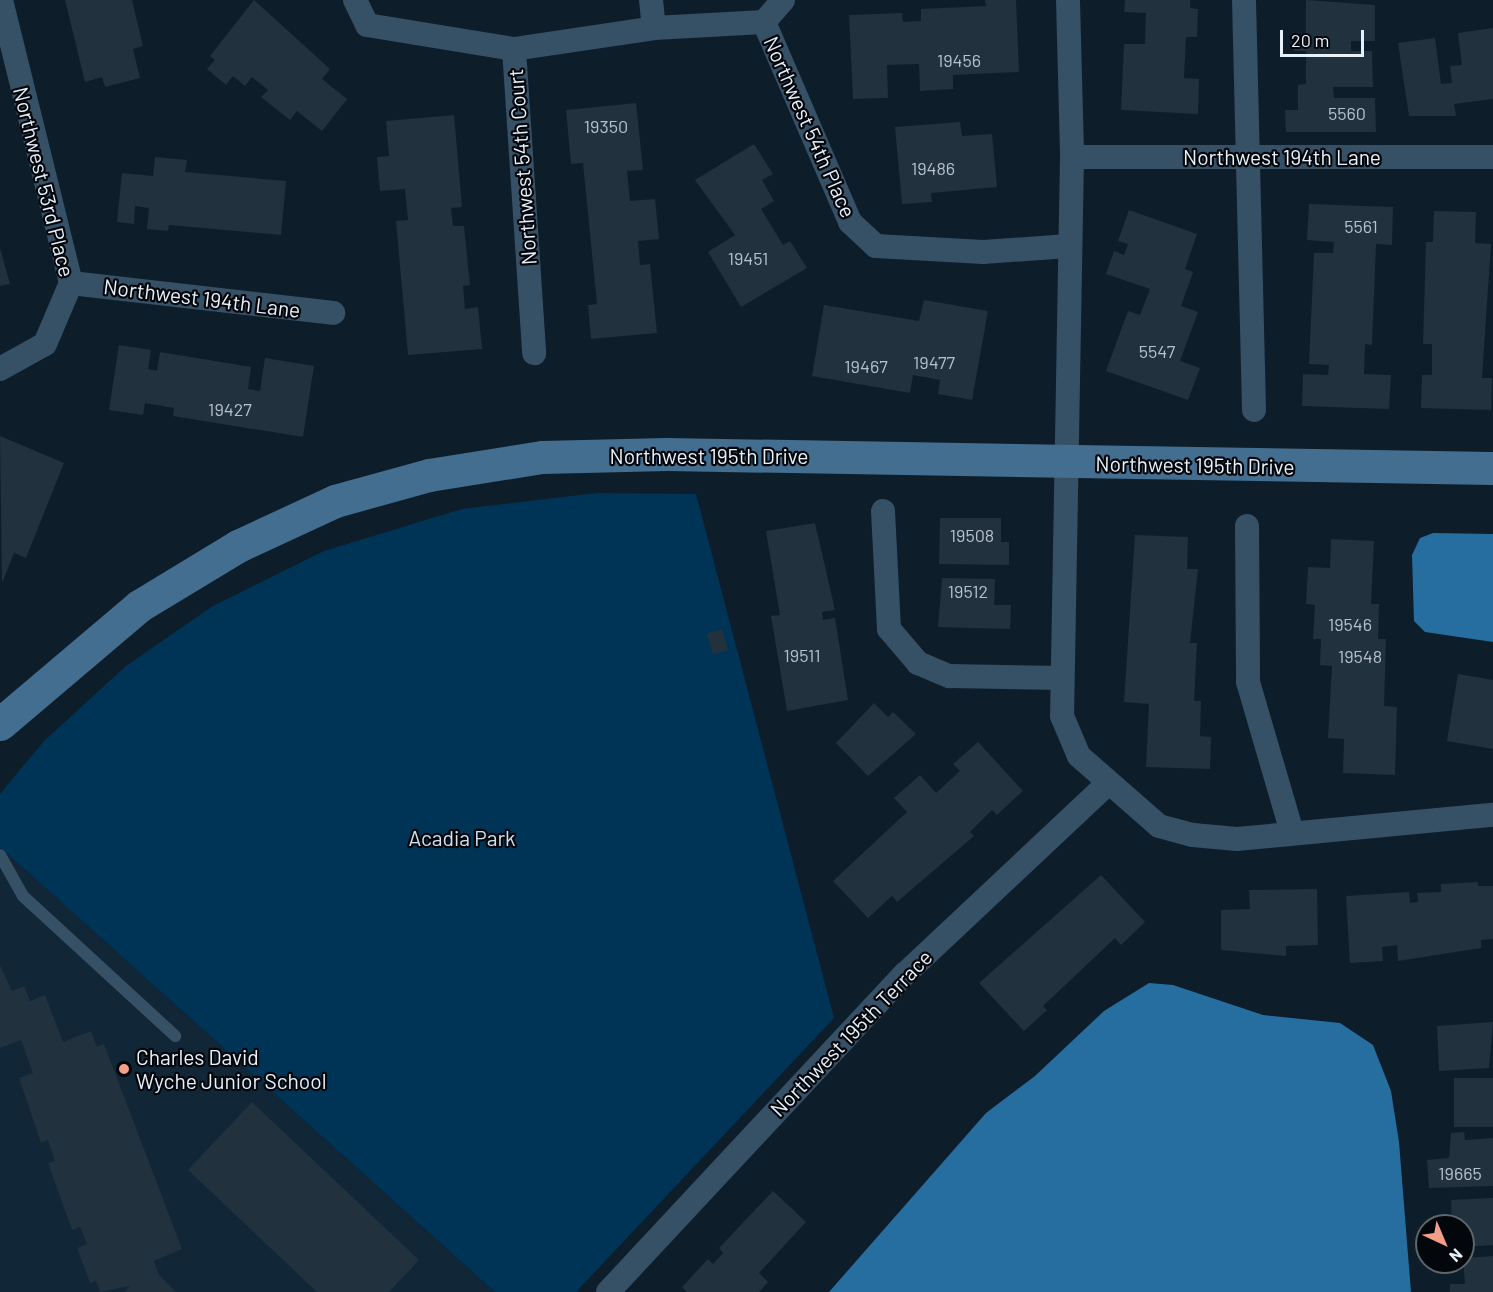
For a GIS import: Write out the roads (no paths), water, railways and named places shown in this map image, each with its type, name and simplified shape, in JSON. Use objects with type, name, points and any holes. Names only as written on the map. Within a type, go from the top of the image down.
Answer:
[{"type":"street","name":"Northwest 53rd Place","points":[[0,369],[45,344],[71,283],[1,0]]},
{"type":"street","name":"Northwest 54th Court","points":[[355,0],[367,25],[514,49],[534,353]]},
{"type":"street","points":[[651,0],[654,28]]},
{"type":"street","points":[[764,22],[783,0]]},
{"type":"street","points":[[1068,0],[1072,157],[1062,716],[1079,756],[1106,785],[1159,826],[1193,835],[1237,839],[1292,832],[1493,815]]},
{"type":"street","points":[[1244,0],[1245,157],[1254,410]]},
{"type":"street","name":"Northwest 54th Place","points":[[514,49],[654,28],[764,22],[850,222],[876,246],[983,252],[1069,246]]},
{"type":"street","name":"Northwest 194th Lane","points":[[1072,157],[1493,157]]},
{"type":"street","name":"Northwest 194th Lane","points":[[71,283],[333,313]]},
{"type":"street","name":"Northwest 195th Drive","points":[[0,724],[139,606],[238,546],[336,501],[429,475],[542,457],[666,454],[1066,463],[1493,468]]},
{"type":"street","points":[[883,510],[889,629],[918,663],[949,676],[1062,678]]},
{"type":"street","points":[[1247,526],[1248,682],[1292,832]]},
{"type":"street","name":"Northwest 195th Terrace","points":[[608,1292],[905,974],[1106,785]]},
{"type":"lane","points":[[0,855],[23,896],[175,1036]]},
{"type":"place","name":"Charles David Wyche Junior School","points":[[124,1069]]},
{"type":"park label","name":"Acadia Park","points":[[462,838]]}]
